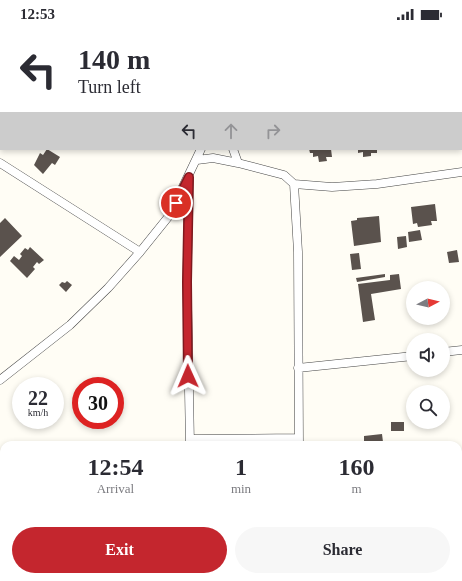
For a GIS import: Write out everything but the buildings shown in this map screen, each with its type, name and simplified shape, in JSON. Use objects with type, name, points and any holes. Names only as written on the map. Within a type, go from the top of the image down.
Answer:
[{"type":"street","points":[[0,380],[70,325],[108,288],[140,252],[169,216],[201,150]]},
{"type":"street","points":[[233,150],[238,162]]},
{"type":"street","points":[[197,160],[213,158],[238,162],[284,175],[294,184],[332,187],[356,186],[462,172]]},
{"type":"street","points":[[0,163],[140,252]]},
{"type":"street","points":[[189,177],[187,282],[190,441]]},
{"type":"street","points":[[294,184],[298,252],[299,441]]},
{"type":"street","points":[[450,351],[462,350]]},
{"type":"street","points":[[298,368],[406,357]]},
{"type":"route","points":[[176,203],[189,177],[187,282],[188,376]]}]
